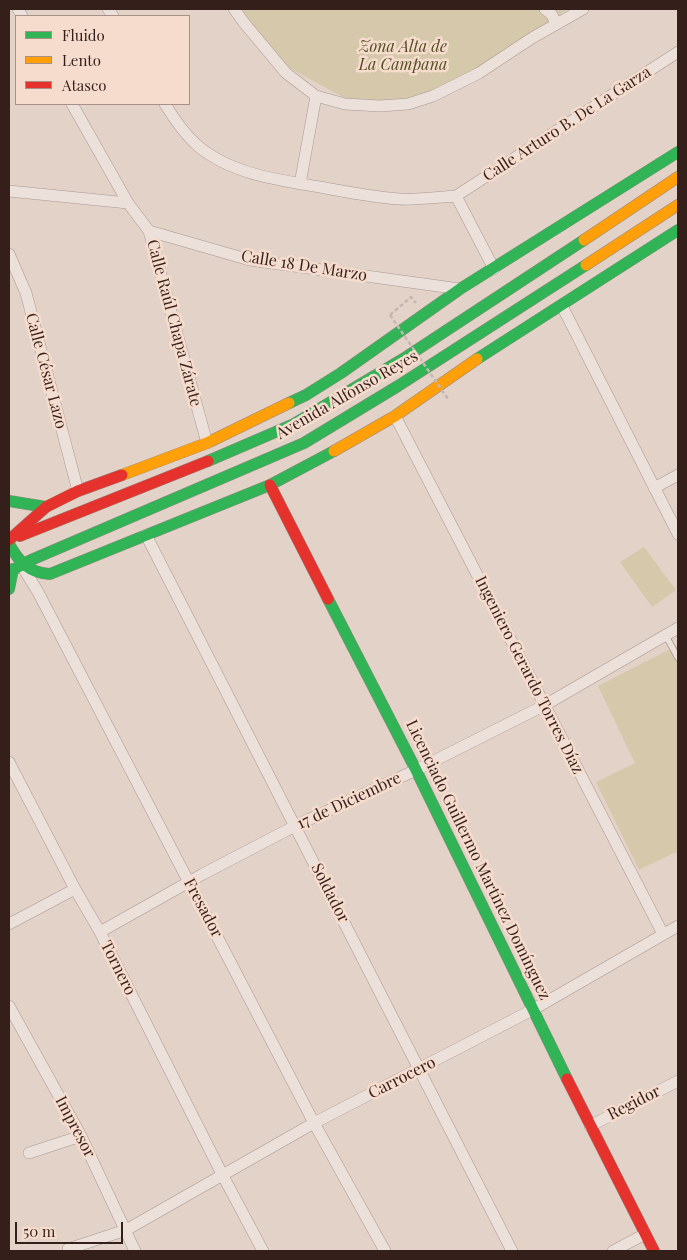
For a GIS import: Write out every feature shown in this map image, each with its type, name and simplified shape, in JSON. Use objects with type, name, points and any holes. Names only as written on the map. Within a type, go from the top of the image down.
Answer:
[{"type":"street","points":[[234,9],[286,73],[316,96],[345,104],[380,106],[408,104],[433,96],[479,73],[583,9]]},
{"type":"street","points":[[545,9],[552,15],[556,24]]},
{"type":"street","name":"Calle Arturo B. De La Garza","points":[[166,105],[177,123],[198,146],[221,161],[247,172],[362,195],[401,199],[456,196],[678,52]]},
{"type":"street","points":[[300,184],[316,96]]},
{"type":"street","name":"Calle Raúl Chapa Zárate","points":[[73,105],[128,203],[149,231],[207,443]]},
{"type":"street","points":[[9,589],[14,568],[9,541],[46,507],[78,491],[207,443],[306,395],[342,373],[460,289],[678,152]]},
{"type":"street","name":"Avenida Alfonso Reyes","points":[[9,541],[192,468],[294,424],[403,359],[678,177]]},
{"type":"street","points":[[9,191],[128,203]]},
{"type":"street","points":[[456,196],[494,269]]},
{"type":"street","name":"Avenida Alfonso Reyes","points":[[14,568],[304,443],[398,386],[678,205]]},
{"type":"street","points":[[14,568],[40,574],[50,574],[270,485],[346,445],[395,416],[466,366],[678,230]]},
{"type":"street","name":"Calle 18 De Marzo","points":[[149,231],[250,260],[460,289]]},
{"type":"street","name":"Calle César Lazo","points":[[9,254],[26,294],[78,491]]},
{"type":"street","points":[[562,306],[678,534]]},
{"type":"street","points":[[306,395],[372,378]]},
{"type":"street","points":[[346,445],[398,386]]},
{"type":"street","name":"Ingeniero Gerardo Torres Díaz","points":[[395,416],[663,934]]},
{"type":"street","points":[[654,488],[678,475]]},
{"type":"street","name":"Licenciado Guillermo Martínez Domínguez","points":[[270,485],[416,770],[590,1126],[654,1251]]},
{"type":"street","points":[[9,501],[46,507]]},
{"type":"street","name":"Soldador","points":[[146,535],[512,1251]]},
{"type":"street","name":"Fresador","points":[[14,568],[38,592],[314,1123],[385,1251]]},
{"type":"street","name":"17 de Diciembre","points":[[100,932],[295,826],[416,770],[544,705],[678,628]]},
{"type":"street","name":"Tornero","points":[[9,762],[75,889],[100,932],[263,1251]]},
{"type":"street","points":[[9,924],[75,889]]},
{"type":"street","name":"Carrocero","points":[[68,1249],[126,1230],[314,1123],[534,1009],[678,926]]},
{"type":"street","name":"Impresor","points":[[9,1006],[81,1136],[136,1251]]},
{"type":"street","name":"Regidor","points":[[590,1126],[678,1081]]},
{"type":"street","points":[[29,1153],[81,1136]]},
{"type":"street","points":[[613,1251],[645,1234]]},
{"type":"lane","points":[[666,636],[678,658]]},
{"type":"path","points":[[390,315],[448,399]]},
{"type":"green space","name":"Zona Alta de La Campana","points":[[241,9],[567,9],[487,69],[416,104],[345,98],[284,65]]},
{"type":"green space","points":[[644,547],[676,590],[652,607],[620,562]]},
{"type":"green space","points":[[678,645],[678,851],[639,870],[596,782],[635,763],[598,686]]},
{"type":"traffic: fast","points":[[289,403],[306,395],[341,373],[460,289],[678,152]]},
{"type":"traffic: fast","points":[[477,359],[678,230]]},
{"type":"traffic: fast","points":[[208,461],[294,424],[403,359],[584,240]]},
{"type":"traffic: fast","points":[[9,572],[31,560],[304,443],[398,386],[586,265]]},
{"type":"traffic: fast","points":[[9,544],[21,561],[30,569],[50,574],[270,485],[334,451]]},
{"type":"traffic: fast","points":[[9,501],[46,507]]},
{"type":"traffic: fast","points":[[9,589],[13,569]]},
{"type":"traffic: fast","points":[[328,599],[416,770],[567,1079]]},
{"type":"traffic: slow","points":[[584,240],[678,177]]},
{"type":"traffic: slow","points":[[586,265],[678,205]]},
{"type":"traffic: slow","points":[[334,451],[395,416],[477,359]]},
{"type":"traffic: slow","points":[[122,475],[207,443],[289,403]]},
{"type":"traffic: jam","points":[[20,536],[208,461]]},
{"type":"traffic: jam","points":[[9,540],[46,507],[78,491],[122,475]]},
{"type":"traffic: jam","points":[[270,485],[328,599]]},
{"type":"traffic: jam","points":[[567,1079],[654,1251]]}]
